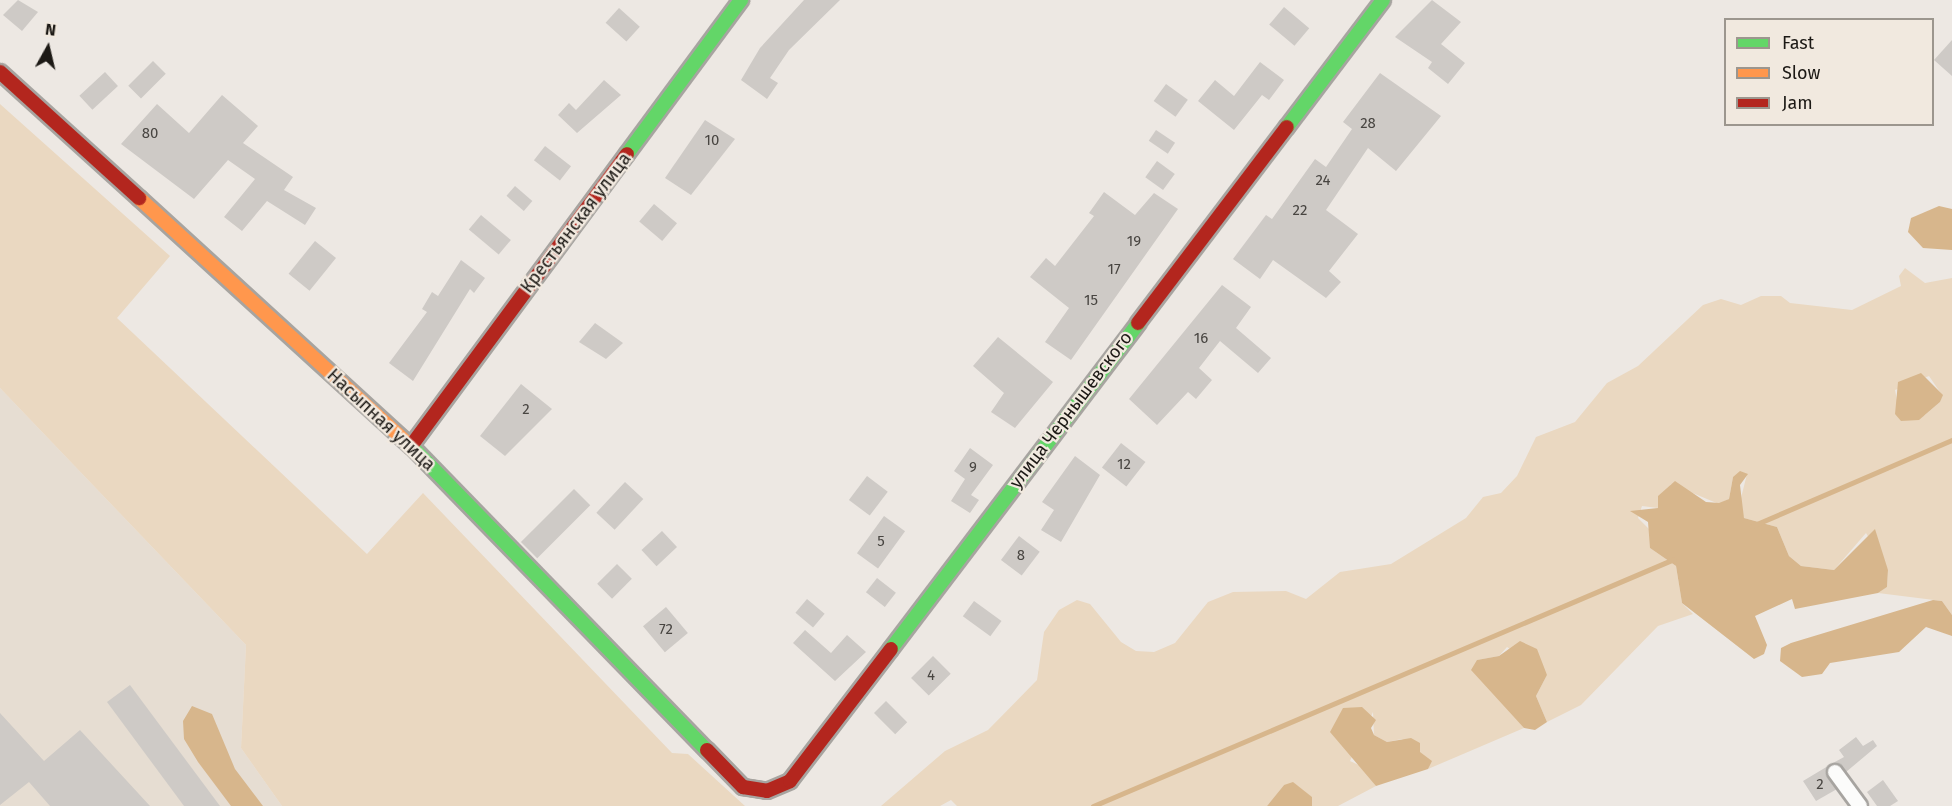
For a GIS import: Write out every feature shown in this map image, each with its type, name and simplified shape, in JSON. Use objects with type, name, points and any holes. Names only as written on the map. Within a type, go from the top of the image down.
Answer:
[{"type":"street","name":"Крестьянская улица","points":[[411,446],[741,0]]},
{"type":"street","name":"улица Чернышевского","points":[[743,787],[767,791],[790,781],[1383,0]]},
{"type":"street","name":"Насыпная улица","points":[[0,72],[411,446],[743,787]]},
{"type":"street","points":[[1835,772],[1860,806]]},
{"type":"shaded area","points":[[0,104],[170,256],[117,318],[367,554],[423,493],[672,753],[688,754],[745,806],[282,806],[241,748],[246,645],[0,388]]},
{"type":"shaded area","points":[[1939,206],[1952,209],[1952,250],[1923,248],[1908,232],[1911,218]]},
{"type":"shaded area","points":[[1905,268],[1925,283],[1952,278],[1952,615],[1942,601],[1878,593],[1887,587],[1888,570],[1866,533],[1834,570],[1801,566],[1789,556],[1777,527],[1744,518],[1739,506],[1747,474],[1733,477],[1729,499],[1719,504],[1671,484],[1658,508],[1642,506],[1638,518],[1652,532],[1650,548],[1676,566],[1682,603],[1693,614],[1658,626],[1581,705],[1547,722],[1536,696],[1547,675],[1507,647],[1499,656],[1477,660],[1524,728],[1428,769],[1431,761],[1402,739],[1387,742],[1374,735],[1373,712],[1350,761],[1365,768],[1376,786],[1338,806],[1312,806],[1312,797],[1284,785],[1267,806],[957,806],[951,800],[940,806],[881,806],[945,751],[988,730],[1037,680],[1044,632],[1059,610],[1077,600],[1090,604],[1121,642],[1136,651],[1154,652],[1175,643],[1208,602],[1233,592],[1286,591],[1306,599],[1340,572],[1391,564],[1466,518],[1483,497],[1501,493],[1517,476],[1536,437],[1575,422],[1607,383],[1638,366],[1703,305],[1721,299],[1741,305],[1761,296],[1781,296],[1790,303],[1852,310],[1901,286],[1899,276]],"holes":[[[1929,376],[1942,395],[1940,402],[1925,415],[1901,421],[1895,390]]]},
{"type":"shaded area","points":[[1921,373],[1943,395],[1940,402],[1919,420],[1901,421],[1895,414],[1898,382]]},
{"type":"shaded area","points":[[0,388],[246,645],[241,748],[282,806],[0,806]]},
{"type":"shaded area","points":[[1740,471],[1748,474],[1740,485],[1744,518],[1777,527],[1789,556],[1801,566],[1834,570],[1875,529],[1888,570],[1887,587],[1878,593],[1795,609],[1792,599],[1755,616],[1767,645],[1764,654],[1754,659],[1682,603],[1676,566],[1650,548],[1648,522],[1630,511],[1658,508],[1658,496],[1675,481],[1706,502],[1719,503],[1729,499],[1733,477]]},
{"type":"shaded area","points":[[1933,600],[1942,601],[1952,615],[1952,636],[1926,627],[1899,652],[1830,663],[1822,674],[1802,677],[1780,661],[1781,648],[1791,643]]},
{"type":"shaded area","points":[[1520,641],[1537,649],[1547,675],[1536,696],[1547,722],[1535,730],[1524,728],[1471,670],[1477,660],[1499,656]]},
{"type":"shaded area","points":[[192,706],[212,714],[235,769],[263,806],[231,806],[198,762],[184,739],[183,721]]},
{"type":"shaded area","points":[[1362,707],[1376,720],[1371,728],[1374,735],[1387,742],[1411,738],[1420,743],[1420,752],[1432,761],[1428,769],[1376,786],[1330,732],[1343,708]]},
{"type":"shaded area","points":[[1293,782],[1312,797],[1312,806],[1267,806],[1284,785]]},
{"type":"building","points":[[18,0],[38,12],[22,31],[3,15]]},
{"type":"building","points":[[804,0],[840,0],[789,50],[770,78],[778,83],[767,99],[741,80],[760,48]]},
{"type":"building","points":[[1432,0],[1461,22],[1441,44],[1465,63],[1448,84],[1428,68],[1432,62],[1395,37]]},
{"type":"building","points":[[1284,7],[1309,28],[1294,46],[1269,25]]},
{"type":"building","points":[[619,8],[640,27],[626,42],[606,23]]},
{"type":"building","points":[[1952,40],[1952,76],[1934,60]]},
{"type":"building","points":[[153,61],[166,74],[141,98],[128,86]]},
{"type":"building","points":[[1260,62],[1284,80],[1269,100],[1262,95],[1234,130],[1198,101],[1215,80],[1234,96]]},
{"type":"building","points":[[105,72],[118,86],[92,110],[79,96]]},
{"type":"building","points":[[1380,73],[1441,116],[1396,171],[1368,148],[1326,210],[1358,234],[1329,271],[1341,282],[1326,298],[1273,260],[1260,279],[1233,259],[1266,215],[1272,219],[1315,159],[1326,167],[1352,129],[1343,122]]},
{"type":"building","points":[[604,80],[621,95],[577,133],[558,115],[569,103],[576,110]]},
{"type":"building","points":[[1166,84],[1188,100],[1175,117],[1154,101]]},
{"type":"building","points":[[222,95],[258,126],[243,143],[293,177],[284,190],[316,208],[305,225],[267,201],[242,231],[224,217],[255,179],[228,160],[194,199],[121,144],[157,104],[189,133]]},
{"type":"building","points":[[705,120],[735,139],[691,195],[665,178]]},
{"type":"building","points":[[1156,130],[1175,143],[1168,154],[1149,141]]},
{"type":"building","points":[[545,146],[571,166],[560,181],[534,160]]},
{"type":"building","points":[[1157,161],[1175,174],[1163,190],[1145,177]]},
{"type":"building","points":[[515,186],[532,201],[524,211],[506,196]]},
{"type":"building","points":[[1104,192],[1135,215],[1154,193],[1178,209],[1071,360],[1045,342],[1069,308],[1030,277],[1046,258],[1055,266],[1094,216],[1089,213]]},
{"type":"building","points":[[654,204],[677,223],[662,241],[639,222]]},
{"type":"building","points":[[481,215],[511,240],[499,255],[469,230]]},
{"type":"building","points":[[315,241],[336,258],[310,291],[289,274]]},
{"type":"building","points":[[461,260],[485,278],[474,293],[470,289],[413,381],[389,363],[427,312],[422,309],[432,292],[438,296]]},
{"type":"building","points":[[1222,285],[1251,307],[1236,328],[1271,358],[1258,373],[1220,341],[1199,368],[1212,380],[1196,399],[1188,392],[1157,425],[1129,399]]},
{"type":"building","points":[[595,323],[623,343],[606,359],[579,342]]},
{"type":"building","points":[[998,337],[1053,382],[1015,428],[991,412],[1004,393],[973,366]]},
{"type":"building","points":[[521,384],[552,409],[505,456],[480,436]]},
{"type":"building","points":[[1121,443],[1145,462],[1126,487],[1102,467]]},
{"type":"building","points":[[970,448],[993,465],[971,495],[979,500],[970,513],[951,501],[965,479],[954,471]]},
{"type":"building","points":[[1075,456],[1100,475],[1061,542],[1041,530],[1054,510],[1042,502]]},
{"type":"building","points":[[867,476],[888,492],[870,516],[849,500]]},
{"type":"building","points":[[625,482],[643,499],[615,530],[596,513]]},
{"type":"building","points":[[574,489],[590,505],[537,558],[521,542]]},
{"type":"building","points":[[884,516],[905,531],[878,568],[857,553]]},
{"type":"building","points":[[662,531],[677,547],[657,566],[642,550]]},
{"type":"building","points":[[1019,536],[1040,552],[1022,576],[1001,560]]},
{"type":"building","points":[[617,564],[632,579],[612,599],[597,584]]},
{"type":"building","points":[[877,578],[896,593],[885,607],[866,592]]},
{"type":"building","points":[[807,599],[825,614],[813,628],[795,613]]},
{"type":"building","points":[[974,601],[1002,621],[990,636],[963,616]]},
{"type":"building","points":[[666,607],[688,633],[665,652],[643,626]]},
{"type":"building","points":[[805,630],[831,653],[847,635],[866,652],[835,681],[793,643]]},
{"type":"building","points":[[933,656],[951,674],[929,696],[911,678]]},
{"type":"building","points":[[130,685],[220,806],[184,806],[107,702]]},
{"type":"building","points":[[886,701],[907,722],[895,734],[874,713]]},
{"type":"building","points":[[0,713],[44,761],[80,730],[150,806],[50,806],[29,782],[0,805]]},
{"type":"building","points":[[1856,737],[1863,746],[1873,740],[1877,746],[1846,772],[1833,763],[1844,757],[1839,750]]},
{"type":"building","points":[[1828,766],[1826,774],[1837,789],[1816,801],[1803,781]]},
{"type":"building","points":[[1883,780],[1898,801],[1890,806],[1877,806],[1867,792]]},
{"type":"waterway","points":[[1752,526],[1952,440]]},
{"type":"waterway","points":[[1093,806],[1674,559]]},
{"type":"traffic: fast","points":[[627,154],[741,0]]},
{"type":"traffic: fast","points":[[1287,127],[1383,0]]},
{"type":"traffic: fast","points":[[891,649],[1138,323]]},
{"type":"traffic: fast","points":[[412,447],[707,750]]},
{"type":"traffic: slow","points":[[139,198],[412,447]]},
{"type":"traffic: jam","points":[[0,72],[139,198]]},
{"type":"traffic: jam","points":[[1138,323],[1287,127]]},
{"type":"traffic: jam","points":[[411,446],[627,154]]},
{"type":"traffic: jam","points":[[707,750],[743,787],[767,791],[790,781],[891,649]]}]
